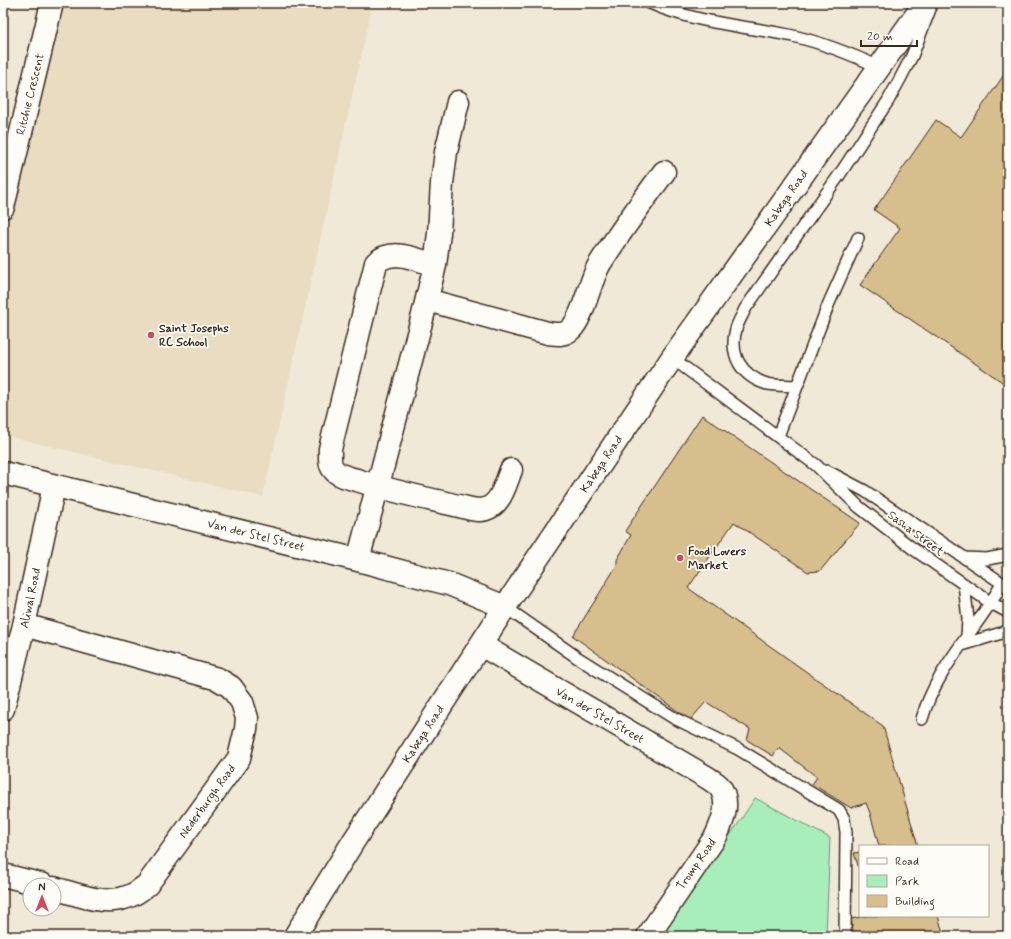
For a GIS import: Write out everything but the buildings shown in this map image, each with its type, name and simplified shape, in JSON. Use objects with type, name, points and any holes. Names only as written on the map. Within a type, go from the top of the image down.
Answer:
[{"type":"street","name":"Ritchie Crescent","points":[[3,207],[52,3]]},
{"type":"street","name":"Kabega Road","points":[[295,936],[353,842],[505,607],[672,358],[924,3]]},
{"type":"street","points":[[358,560],[435,265],[445,160],[458,102]]},
{"type":"street","points":[[427,300],[548,332],[564,334],[575,325],[598,266],[664,172]]},
{"type":"street","points":[[435,265],[392,255],[381,258],[376,263],[330,449],[330,459],[334,470],[340,474],[378,487],[480,510],[493,506],[499,499],[511,470]]},
{"type":"street","name":"Van der Stel Street","points":[[3,473],[358,560],[449,584],[505,607]]},
{"type":"street","name":"Aliwal Road","points":[[3,709],[24,625],[54,486]]},
{"type":"street","name":"Nederburgh Road","points":[[24,625],[218,679],[232,687],[242,702],[247,718],[246,729],[238,758],[147,885],[134,894],[122,899],[105,901],[62,890]]},
{"type":"street","name":"Van der Stel Street","points":[[481,645],[708,778],[719,787]]},
{"type":"street","name":"Tromp Road","points":[[648,936],[716,836],[723,821],[725,808],[724,798],[719,787]]},
{"type":"street","points":[[3,875],[22,880]]},
{"type":"lane","points":[[650,3],[666,10],[691,16],[813,41],[851,54],[879,67]]},
{"type":"lane","points":[[797,386],[767,384],[747,374],[740,367],[736,357],[734,341],[736,329],[745,309],[840,174],[888,101],[912,56],[932,3]]},
{"type":"lane","points":[[778,436],[829,302],[858,238]]},
{"type":"lane","name":"Sasha Street","points":[[672,358],[816,465],[859,506],[912,548],[991,603],[1008,612]]},
{"type":"lane","name":"Sasha Street","points":[[816,465],[865,491],[1005,586]]},
{"type":"lane","points":[[964,558],[987,559],[1008,555]]},
{"type":"lane","points":[[964,584],[968,619],[965,641]]},
{"type":"lane","points":[[922,719],[942,674],[955,653],[1005,586]]},
{"type":"lane","points":[[505,607],[578,658],[674,718],[738,749],[839,810],[844,819],[846,832],[845,936]]},
{"type":"lane","points":[[965,641],[1008,631]]},
{"type":"shaded area","name":"Saint Josephs RC School","points":[[61,3],[361,3],[360,8],[371,11],[263,497],[3,435],[3,234]]},
{"type":"green space","points":[[755,798],[830,838],[826,936],[659,936],[740,821]]},
{"type":"place","name":"Saint Josephs RC School","points":[[151,335]]},
{"type":"place","name":"Food Lovers Market","points":[[680,558]]}]
